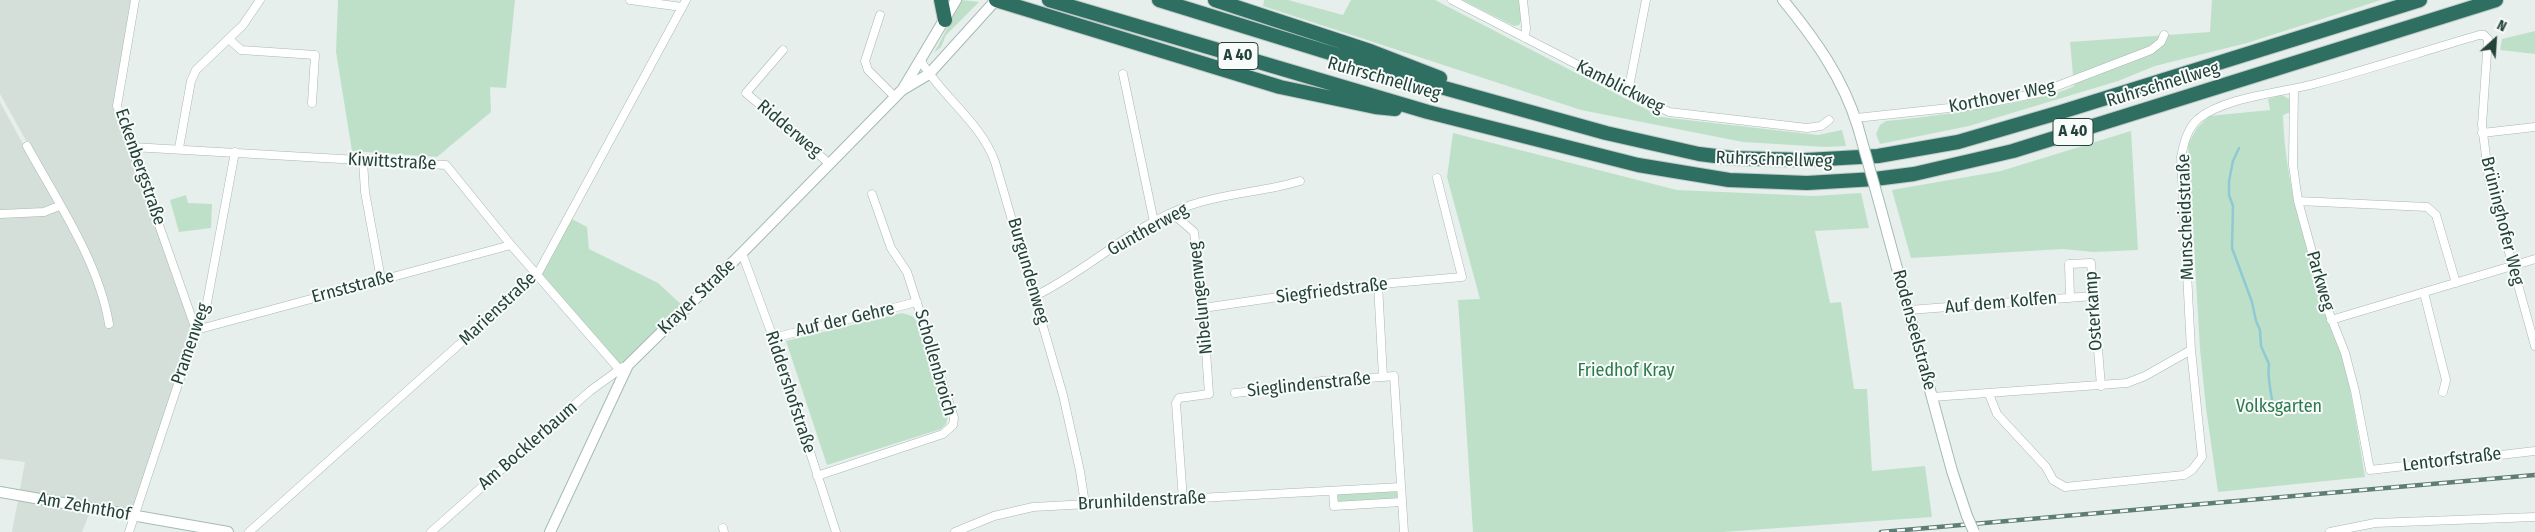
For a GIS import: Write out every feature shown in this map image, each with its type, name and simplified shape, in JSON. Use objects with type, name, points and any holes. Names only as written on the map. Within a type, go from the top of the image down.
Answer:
[{"type":"highway","points":[[941,0],[945,20]]},
{"type":"highway","points":[[996,0],[1280,87],[1375,107],[1428,112]]},
{"type":"highway","name":"Ruhrschnellweg","points":[[1049,0],[1428,112],[1638,165],[1691,175],[1767,182],[1807,183],[1875,179],[1914,174],[2013,151],[2496,0]]},
{"type":"highway","name":"Ruhrschnellweg","points":[[1159,0],[1498,103],[1606,133],[1699,154],[1732,158],[1806,160],[1878,156],[1958,142],[2420,0]]},
{"type":"highway","points":[[1215,0],[1370,51],[1436,76],[1498,103]]},
{"type":"main road","name":"Krayer Straße","points":[[550,532],[623,367],[742,253],[899,94],[956,0]]},
{"type":"main road","name":"Krayer Straße","points":[[899,94],[929,74],[996,0]]},
{"type":"main road","points":[[1783,0],[1829,60],[1857,123]]},
{"type":"main road","name":"Rodenseelstraße","points":[[1857,123],[1952,471],[1974,532]]},
{"type":"main road","name":"Am Zehnthof","points":[[0,492],[228,532]]},
{"type":"street","name":"Eckenbergstraße","points":[[135,0],[117,106],[196,330]]},
{"type":"street","points":[[179,148],[191,81],[196,70],[205,58],[230,39],[243,25],[260,0]]},
{"type":"street","points":[[630,0],[684,4]]},
{"type":"street","name":"Kamblickweg","points":[[1452,0],[1668,112],[1807,128],[1821,126],[1829,120]]},
{"type":"street","points":[[1523,0],[1526,28],[1525,38]]},
{"type":"street","points":[[1628,92],[1646,0]]},
{"type":"street","name":"Marienstraße","points":[[249,532],[537,274],[684,4]]},
{"type":"street","points":[[880,15],[865,66],[899,94]]},
{"type":"street","name":"Korthover Weg","points":[[1857,123],[1978,105],[2039,93],[2151,50],[2161,42],[2164,35]]},
{"type":"street","name":"Munscheidstraße","points":[[1989,394],[1998,414],[2046,468],[2053,480],[2065,487],[2184,475],[2192,470],[2202,457],[2191,350],[2181,157],[2184,141],[2190,128],[2198,119],[2224,105],[2294,89],[2484,35]]},
{"type":"street","name":"Brüninghofer Weg","points":[[2484,35],[2488,39],[2482,133],[2489,180],[2535,346]]},
{"type":"street","points":[[230,39],[241,50],[315,55],[312,104]]},
{"type":"street","name":"Ridderweg","points":[[783,50],[746,93],[830,164]]},
{"type":"street","name":"Burgundenweg","points":[[921,60],[929,74],[980,132],[993,155],[1067,409],[1085,504]]},
{"type":"street","points":[[1123,74],[1154,222]]},
{"type":"street","name":"Parkweg","points":[[2294,89],[2292,165],[2298,201],[2331,320],[2345,353],[2356,391],[2370,470]]},
{"type":"street","points":[[2482,133],[2535,128]]},
{"type":"street","points":[[27,146],[91,265],[106,308],[109,324]]},
{"type":"street","name":"Kiwittstraße","points":[[132,147],[179,148],[446,165],[511,245],[623,367]]},
{"type":"street","name":"Pramenweg","points":[[129,532],[196,330],[206,308],[235,152]]},
{"type":"street","points":[[362,161],[365,192],[381,279]]},
{"type":"street","name":"Siegfriedstraße","points":[[1203,308],[1378,284],[1462,277],[1437,178]]},
{"type":"street","name":"Guntherweg","points":[[1035,296],[1154,222],[1192,204],[1300,181]]},
{"type":"street","name":"Schollenbroich","points":[[817,476],[943,434],[953,425],[954,418],[907,272],[890,248],[872,194]]},
{"type":"street","points":[[2298,201],[2427,207],[2436,215],[2456,283]]},
{"type":"street","points":[[0,214],[44,212],[59,206]]},
{"type":"street","name":"Nibelungenweg","points":[[1172,213],[1194,232],[1203,308],[1209,394],[1179,398],[1176,403],[1183,500]]},
{"type":"street","name":"Ernststraße","points":[[196,330],[511,245]]},
{"type":"street","name":"Riddershofstraße","points":[[742,253],[773,338],[836,532]]},
{"type":"street","points":[[2331,320],[2535,259]]},
{"type":"street","name":"Osterkamp","points":[[2070,298],[2069,264],[2091,263],[2101,386]]},
{"type":"street","points":[[1378,284],[1383,377],[1394,376],[1404,532]]},
{"type":"street","points":[[2424,293],[2446,380],[2443,392]]},
{"type":"street","name":"Auf dem Kolfen","points":[[1909,310],[2093,296]]},
{"type":"street","name":"Auf der Gehre","points":[[773,338],[917,302]]},
{"type":"street","points":[[1932,397],[2127,383],[2145,376],[2191,350]]},
{"type":"street","name":"Am Bocklerbaum","points":[[432,532],[623,367]]},
{"type":"street","name":"Sieglindenstraße","points":[[1235,393],[1285,388],[1322,381],[1383,377]]},
{"type":"street","name":"Lentorfstraße","points":[[2370,470],[2535,451]]},
{"type":"street","name":"Brunhildenstraße","points":[[954,532],[994,516],[1033,507],[1401,487]]},
{"type":"street","points":[[1333,491],[1334,506],[1402,502]]},
{"type":"street","points":[[2330,532],[2361,528],[2535,517]]},
{"type":"shaded area","points":[[0,0],[134,0],[116,99],[195,330],[134,514],[92,507],[82,532],[12,532],[25,462],[0,459],[0,102],[88,263],[93,260],[0,94]]},
{"type":"green space","points":[[338,0],[515,0],[506,88],[490,87],[491,112],[437,157],[352,151],[336,52]]},
{"type":"green space","points":[[962,0],[979,2],[946,35],[941,47],[934,53]]},
{"type":"green space","points":[[1264,0],[1288,0],[1343,15],[1351,0],[1435,0],[1661,117],[1818,135],[1842,130],[1846,146],[1826,147],[1743,142],[1581,110],[1263,6]]},
{"type":"green space","points":[[1462,0],[1521,0],[1522,19],[1519,25],[1514,26]]},
{"type":"green space","points":[[2212,0],[2381,0],[2247,43],[2155,66],[2118,81],[1969,126],[1880,144],[1876,134],[1880,125],[1886,121],[2008,104],[2050,95],[2074,86],[2070,42],[2210,32]]},
{"type":"green space","points":[[2535,31],[2535,54],[2500,50],[2502,39]]},
{"type":"green space","name":"Volksgarten","points":[[2282,95],[2289,99],[2291,112],[2283,115],[2289,176],[2303,236],[2345,369],[2365,477],[2218,492],[2200,349],[2188,144],[2197,128],[2209,116],[2270,110],[2268,99]]},
{"type":"green space","points":[[2131,131],[2138,250],[2094,252],[2063,249],[1911,258],[1892,190],[2001,171]]},
{"type":"green space","name":"Friedhof Kray","points":[[1453,133],[1677,190],[1814,196],[1861,193],[1869,228],[1815,231],[1830,303],[1841,302],[1854,389],[1867,389],[1872,471],[1925,466],[1932,517],[1723,532],[1473,532],[1458,300],[1480,299],[1447,177]]},
{"type":"green space","points":[[186,195],[188,203],[212,204],[211,228],[179,232],[170,200]]},
{"type":"green space","points":[[570,218],[587,227],[589,249],[658,283],[684,307],[619,368],[539,275]]},
{"type":"green space","points":[[902,313],[912,316],[916,320],[948,416],[946,424],[941,429],[827,465],[786,341]]},
{"type":"green space","points":[[1400,488],[1401,502],[1335,505],[1334,492]]},
{"type":"waterway","points":[[2239,148],[2233,161],[2229,181],[2229,195],[2233,206],[2232,248],[2252,302],[2260,330],[2261,346],[2269,364],[2270,389],[2276,415]]},
{"type":"railway","points":[[1881,532],[2535,475]]}]
